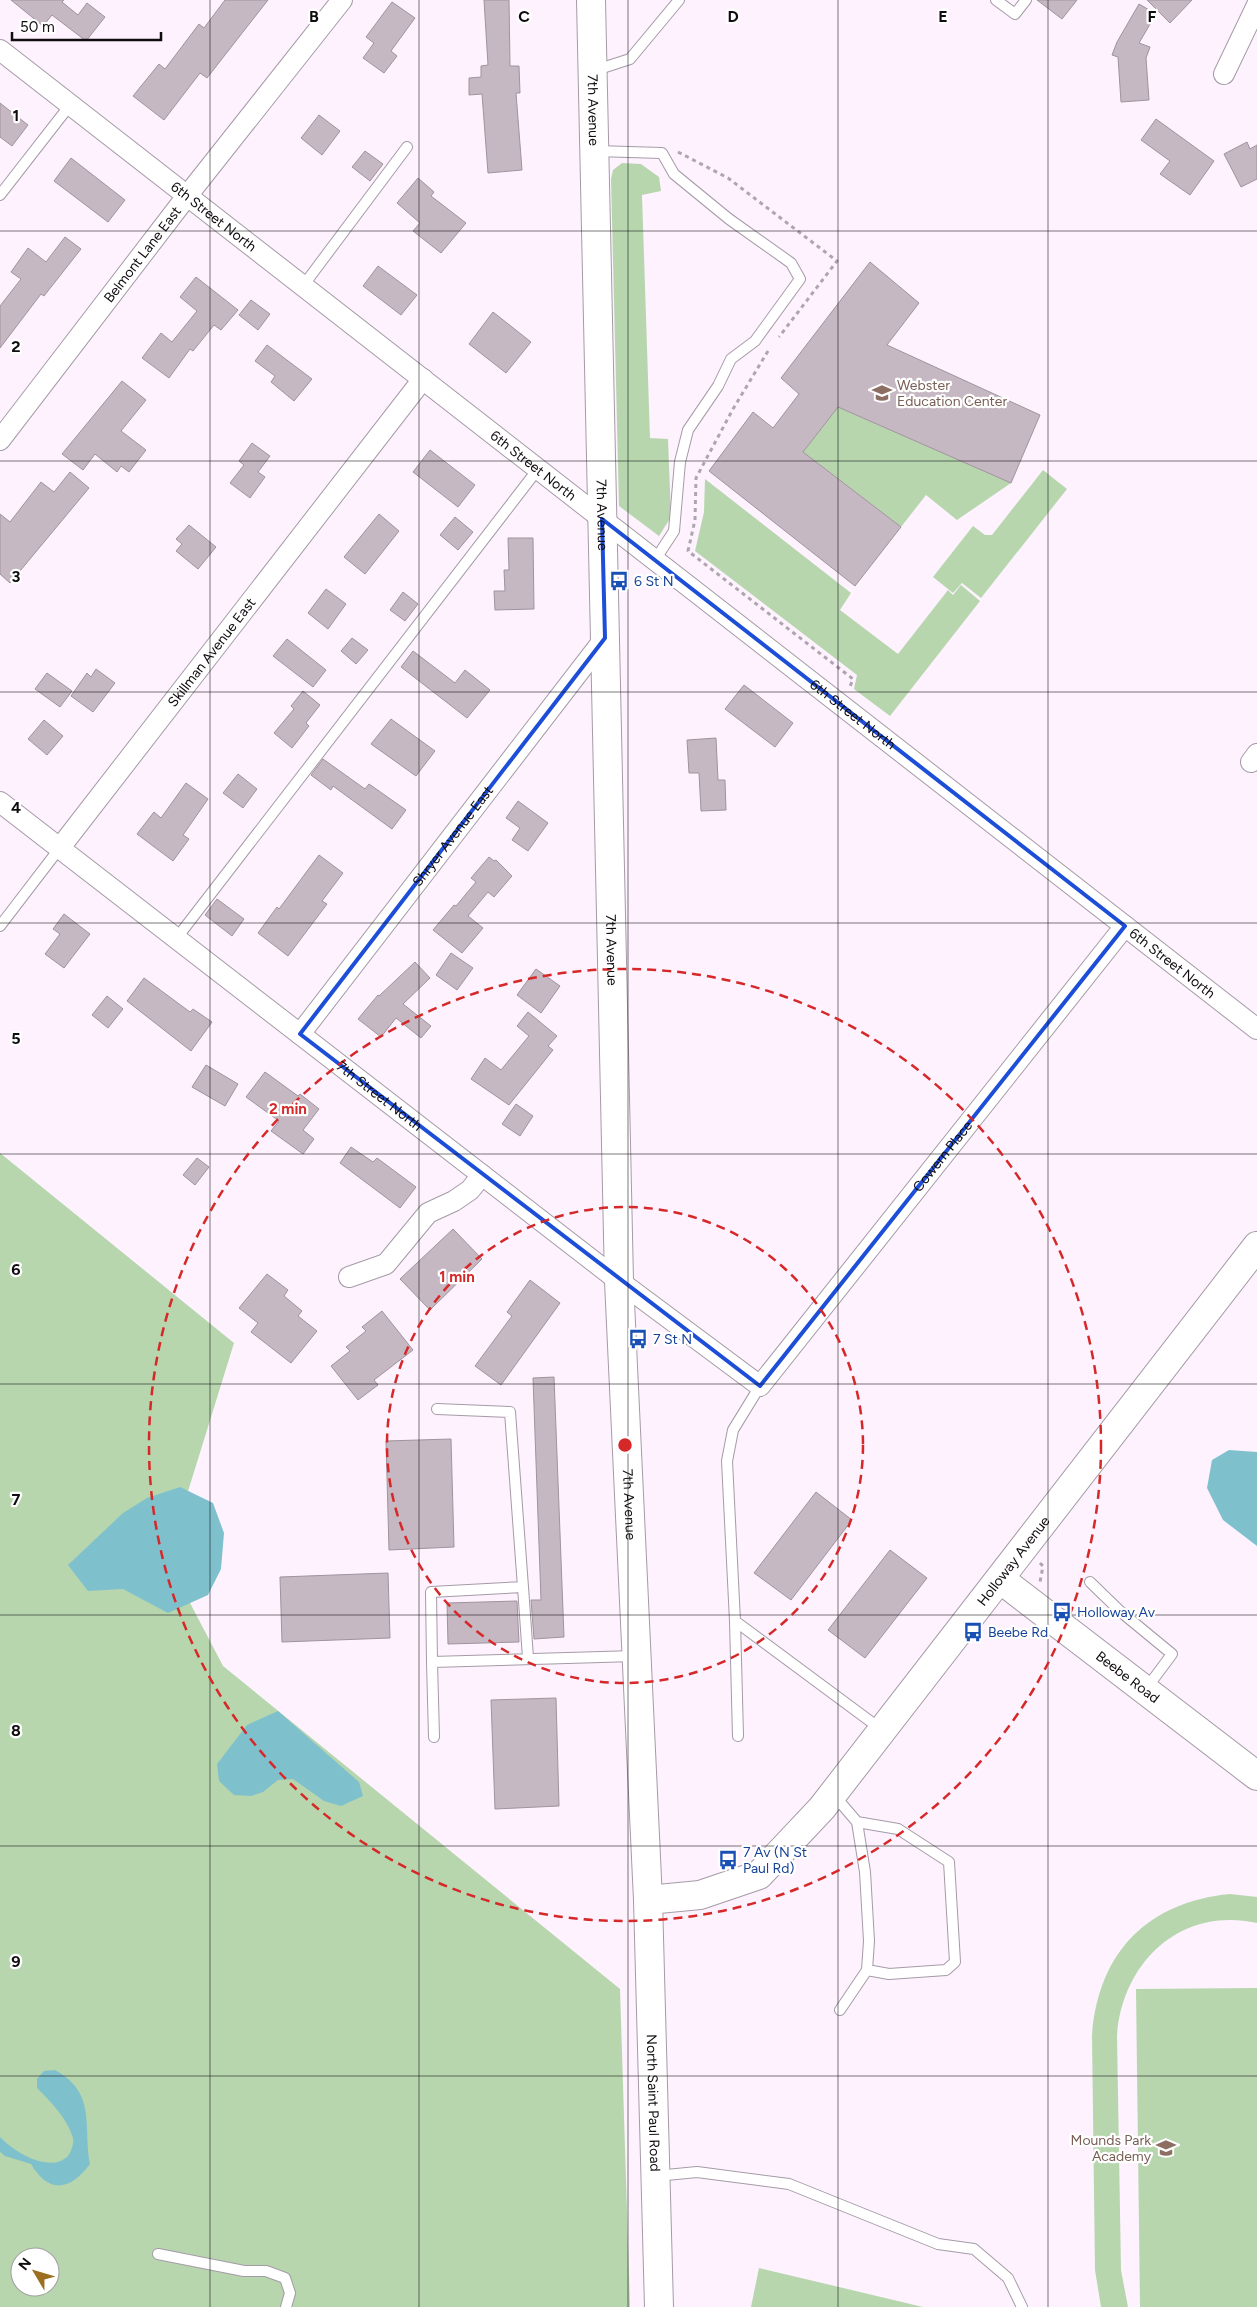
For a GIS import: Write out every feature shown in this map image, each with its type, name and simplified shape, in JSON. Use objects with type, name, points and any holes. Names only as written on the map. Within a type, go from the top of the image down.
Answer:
[{"type":"street","name":"Belmont Lane East","points":[[0,440],[342,0]]},
{"type":"street","name":"7th Avenue","points":[[591,0],[619,1281],[648,1900]]},
{"type":"street","points":[[1224,74],[1257,5]]},
{"type":"street","name":"6th Street North","points":[[0,50],[1257,1029]]},
{"type":"street","name":"Skillman Avenue East","points":[[59,849],[423,379]]},
{"type":"street","name":"Shryer Avenue East","points":[[300,1034],[605,638]]},
{"type":"street","name":"7th Street North","points":[[0,802],[619,1281],[760,1386]]},
{"type":"street","name":"Cowern Place","points":[[760,1386],[1125,926]]},
{"type":"street","points":[[349,1277],[386,1264],[428,1213],[470,1190],[482,1175]]},
{"type":"street","name":"Holloway Avenue","points":[[648,1900],[700,1894],[758,1875],[834,1794],[1257,1246]]},
{"type":"street","name":"Beebe Road","points":[[1000,1579],[1257,1776]]},
{"type":"street","name":"North Saint Paul Road","points":[[648,1900],[659,2307]]},
{"type":"lane","points":[[592,71],[630,58],[679,0]]},
{"type":"lane","points":[[996,0],[1015,14],[1026,0]]},
{"type":"lane","points":[[0,195],[70,105]]},
{"type":"lane","points":[[303,286],[407,147]]},
{"type":"lane","points":[[594,151],[662,153],[674,174],[729,219],[791,263],[800,279],[755,341],[731,359],[718,386],[688,430],[680,462],[674,531],[655,560]]},
{"type":"lane","points":[[176,939],[538,468]]},
{"type":"lane","name":"Skillman Avenue East","points":[[0,926],[59,849]]},
{"type":"lane","points":[[738,1736],[735,1621],[727,1461],[733,1430],[760,1386]]},
{"type":"lane","points":[[438,1408],[510,1412],[528,1658]]},
{"type":"lane","points":[[1090,1582],[1121,1612],[1172,1654],[1146,1690]]},
{"type":"lane","points":[[434,1737],[431,1592],[523,1587]]},
{"type":"lane","points":[[735,1621],[883,1730]]},
{"type":"lane","points":[[432,1662],[636,1656]]},
{"type":"lane","points":[[834,1794],[857,1822],[865,1872],[869,1941],[867,1970],[840,2010]]},
{"type":"lane","points":[[857,1822],[898,1829],[949,1862],[955,1962],[946,1970],[889,1974],[867,1970]]},
{"type":"lane","points":[[655,2176],[697,2172],[789,2184],[938,2244],[974,2249],[1008,2278],[1022,2307]]},
{"type":"lane","points":[[158,2254],[244,2272],[266,2271],[285,2278],[290,2293],[286,2307]]},
{"type":"path","points":[[672,148],[728,178],[837,262],[778,338]]},
{"type":"path","points":[[772,346],[760,361],[696,478],[695,520],[688,551],[853,679],[842,705]]},
{"type":"highlighted area","points":[[602,519],[1125,926],[760,1386],[300,1034],[605,638]]},
{"type":"green space","points":[[622,163],[641,164],[659,177],[661,191],[642,195],[650,438],[668,439],[671,517],[659,536],[619,506],[611,179],[613,170]]},
{"type":"green space","points":[[838,407],[1011,483],[957,520],[926,495],[901,527],[803,452]]},
{"type":"green space","points":[[1043,470],[1067,489],[981,598],[962,583],[953,593],[933,577],[973,526],[985,535],[992,535]]},
{"type":"green space","points":[[705,479],[851,593],[840,610],[898,654],[948,590],[953,595],[961,585],[980,601],[890,716],[854,689],[857,675],[695,551],[704,512]]},
{"type":"green space","points":[[0,1153],[234,1343],[167,1559],[223,1666],[620,1989],[630,2307],[0,2307]]},
{"type":"green space","points":[[1230,1894],[1257,1897],[1257,1923],[1229,1920],[1204,1923],[1181,1932],[1160,1945],[1143,1963],[1130,1985],[1121,2009],[1117,2036],[1121,2270],[1128,2307],[1101,2307],[1095,2270],[1092,2036],[1096,2006],[1104,1980],[1116,1957],[1132,1937],[1151,1921],[1174,1908],[1200,1899]]},
{"type":"green space","points":[[1257,1988],[1257,2307],[1140,2307],[1136,1989]]},
{"type":"green space","points":[[759,2268],[923,2307],[751,2307]]},
{"type":"water","points":[[1229,1450],[1257,1452],[1257,1546],[1223,1520],[1207,1488],[1212,1460]]},
{"type":"water","points":[[180,1487],[213,1503],[224,1533],[221,1569],[208,1595],[168,1613],[123,1589],[88,1591],[68,1565],[123,1513],[147,1498]]},
{"type":"water","points":[[278,1711],[359,1782],[363,1796],[341,1806],[324,1801],[293,1779],[278,1780],[263,1792],[251,1796],[234,1795],[219,1781],[217,1764],[247,1725]]},
{"type":"water","points":[[55,2070],[68,2079],[77,2089],[83,2100],[86,2111],[90,2164],[83,2173],[68,2184],[60,2185],[45,2181],[31,2164],[5,2156],[0,2152],[0,2137],[14,2149],[42,2162],[52,2163],[68,2156],[73,2138],[67,2124],[37,2088],[37,2079],[44,2071]]},
{"type":"building","points":[[11,0],[64,0],[62,2],[78,15],[87,3],[105,17],[86,41],[52,15],[43,26]]},
{"type":"building","points":[[225,0],[268,0],[207,78],[200,73],[164,120],[133,96],[159,64],[165,69],[199,24],[204,28]]},
{"type":"building","points":[[484,0],[509,0],[510,66],[519,66],[520,93],[516,93],[522,170],[488,173],[482,94],[469,95],[469,78],[481,77],[481,66],[488,65]]},
{"type":"building","points":[[1037,0],[1077,0],[1062,19]]},
{"type":"building","points":[[1147,0],[1192,0],[1170,23]]},
{"type":"building","points":[[392,2],[415,18],[391,51],[397,56],[384,73],[363,58],[374,43],[366,37]]},
{"type":"building","points":[[1139,4],[1156,14],[1139,43],[1150,47],[1146,58],[1149,100],[1121,102],[1118,57],[1112,55],[1117,42]]},
{"type":"building","points":[[0,103],[28,125],[12,146],[0,137]]},
{"type":"building","points":[[319,115],[340,131],[322,155],[301,138]]},
{"type":"building","points":[[1156,119],[1214,161],[1190,195],[1160,174],[1170,161],[1141,140]]},
{"type":"building","points":[[1247,142],[1250,149],[1257,145],[1257,179],[1241,187],[1224,154]]},
{"type":"building","points":[[365,151],[383,164],[370,181],[352,167]]},
{"type":"building","points":[[71,158],[125,200],[108,222],[54,181]]},
{"type":"building","points":[[418,178],[434,192],[431,196],[466,223],[441,253],[413,231],[420,223],[397,203]]},
{"type":"building","points":[[65,237],[81,249],[44,296],[41,294],[0,348],[0,306],[21,279],[11,272],[28,248],[46,262]]},
{"type":"building","points":[[870,262],[919,303],[887,345],[1040,415],[1011,483],[838,407],[803,452],[901,527],[855,586],[709,471],[753,412],[773,428],[799,394],[781,378]]},
{"type":"building","points":[[378,266],[417,295],[401,315],[363,286]]},
{"type":"building","points":[[196,277],[238,310],[221,330],[214,325],[193,351],[190,349],[169,378],[142,358],[161,333],[172,342],[197,311],[180,297]]},
{"type":"building","points":[[251,300],[270,314],[258,330],[239,315]]},
{"type":"building","points":[[493,312],[531,342],[506,373],[469,344]]},
{"type":"building","points":[[267,345],[312,379],[294,401],[271,382],[275,376],[255,361]]},
{"type":"building","points":[[122,381],[146,400],[121,431],[146,450],[129,472],[121,466],[117,472],[95,454],[83,470],[62,454]]},
{"type":"building","points":[[252,443],[270,456],[258,472],[265,477],[250,498],[230,483],[244,465],[239,461]]},
{"type":"building","points":[[430,450],[475,485],[458,507],[413,472]]},
{"type":"building","points":[[70,472],[89,488],[10,583],[0,574],[0,514],[10,522],[41,482],[54,492]]},
{"type":"building","points":[[379,514],[399,531],[365,574],[344,557]]},
{"type":"building","points":[[455,517],[473,532],[458,550],[440,535]]},
{"type":"building","points":[[189,525],[216,547],[198,569],[176,551],[182,544],[176,539]]},
{"type":"building","points":[[508,538],[533,538],[534,609],[495,610],[494,591],[505,591],[504,570],[509,570]]},
{"type":"building","points":[[326,589],[346,604],[328,629],[308,613]]},
{"type":"building","points":[[403,592],[418,604],[405,621],[390,610]]},
{"type":"building","points":[[352,638],[368,650],[356,664],[341,651]]},
{"type":"building","points":[[287,639],[326,670],[313,687],[273,656]]},
{"type":"building","points":[[413,651],[455,683],[465,670],[490,690],[467,718],[401,667]]},
{"type":"building","points":[[96,669],[115,683],[93,712],[71,696],[87,673],[91,677]]},
{"type":"building","points":[[47,673],[72,691],[60,707],[35,689]]},
{"type":"building","points":[[744,685],[793,723],[775,747],[725,709]]},
{"type":"building","points":[[303,691],[320,705],[306,723],[309,726],[292,748],[274,733],[294,709],[291,706]]},
{"type":"building","points":[[391,719],[435,751],[416,776],[371,744]]},
{"type":"building","points":[[44,720],[63,736],[47,755],[28,739]]},
{"type":"building","points":[[716,738],[718,780],[725,780],[726,810],[701,811],[699,773],[689,773],[687,740]]},
{"type":"building","points":[[323,759],[365,789],[369,784],[406,810],[392,829],[333,786],[331,790],[311,775]]},
{"type":"building","points":[[238,774],[257,789],[243,808],[223,793]]},
{"type":"building","points":[[186,783],[208,799],[183,835],[189,839],[173,861],[137,834],[154,812],[161,818]]},
{"type":"building","points":[[518,801],[548,823],[528,851],[512,840],[520,828],[506,818]]},
{"type":"building","points":[[319,855],[343,873],[322,901],[327,904],[288,956],[258,933],[277,907],[279,909]]},
{"type":"building","points":[[489,857],[494,861],[496,860],[512,876],[494,897],[488,892],[468,916],[483,928],[462,953],[433,930],[476,882],[471,878]]},
{"type":"building","points":[[217,899],[244,919],[232,936],[205,915]]},
{"type":"building","points":[[64,914],[90,934],[64,968],[45,954],[60,934],[53,929]]},
{"type":"building","points":[[451,953],[473,968],[457,990],[436,975]]},
{"type":"building","points":[[415,962],[430,978],[403,1004],[431,1026],[421,1038],[396,1018],[381,1037],[358,1019],[378,995]]},
{"type":"building","points":[[536,969],[560,986],[541,1013],[517,995]]},
{"type":"building","points":[[144,978],[190,1012],[193,1009],[212,1022],[191,1051],[127,1001]]},
{"type":"building","points":[[107,996],[123,1009],[108,1028],[92,1015]]},
{"type":"building","points":[[528,1012],[557,1036],[548,1046],[553,1050],[509,1105],[471,1079],[485,1058],[501,1070],[529,1036],[517,1026]]},
{"type":"building","points":[[206,1065],[238,1084],[225,1106],[192,1087]]},
{"type":"building","points":[[265,1072],[298,1096],[300,1094],[319,1109],[303,1130],[314,1139],[303,1154],[271,1131],[279,1121],[246,1097]]},
{"type":"building","points":[[516,1104],[533,1116],[520,1136],[502,1124]]},
{"type":"building","points":[[351,1147],[373,1162],[377,1158],[416,1187],[400,1208],[340,1163]]},
{"type":"building","points":[[197,1158],[209,1167],[195,1185],[183,1175]]},
{"type":"building","points":[[453,1229],[482,1259],[430,1310],[400,1279]]},
{"type":"building","points":[[267,1274],[288,1290],[284,1296],[302,1311],[298,1316],[317,1331],[291,1363],[251,1332],[258,1323],[239,1308]]},
{"type":"building","points":[[530,1280],[560,1303],[501,1385],[475,1366],[512,1316],[507,1312]]},
{"type":"building","points":[[382,1311],[413,1350],[374,1380],[378,1385],[358,1400],[331,1366],[350,1351],[346,1347],[366,1331],[362,1327]]},
{"type":"building","points":[[554,1377],[564,1637],[534,1639],[531,1600],[541,1600],[533,1378]]},
{"type":"building","points":[[451,1439],[454,1547],[389,1550],[386,1441]]},
{"type":"building","points":[[816,1492],[852,1520],[791,1600],[754,1573]]},
{"type":"building","points":[[890,1550],[927,1578],[865,1658],[828,1630]]},
{"type":"building","points":[[388,1573],[390,1638],[282,1642],[280,1577]]},
{"type":"building","points":[[517,1601],[519,1642],[448,1644],[447,1603]]},
{"type":"building","points":[[556,1698],[559,1806],[495,1809],[491,1700]]},
{"type":"place","name":"Webster Education Center","points":[[882,393]]},
{"type":"place","name":"6 St N","points":[[619,581]]},
{"type":"place","name":"7 St N","points":[[638,1339]]},
{"type":"place","name":"Holloway Av","points":[[1062,1612]]},
{"type":"place","name":"Beebe Rd","points":[[973,1632]]},
{"type":"place","name":"7 Av (N St Paul Rd)","points":[[728,1860]]},
{"type":"place","name":"Mounds Park Academy","points":[[1166,2148]]}]
